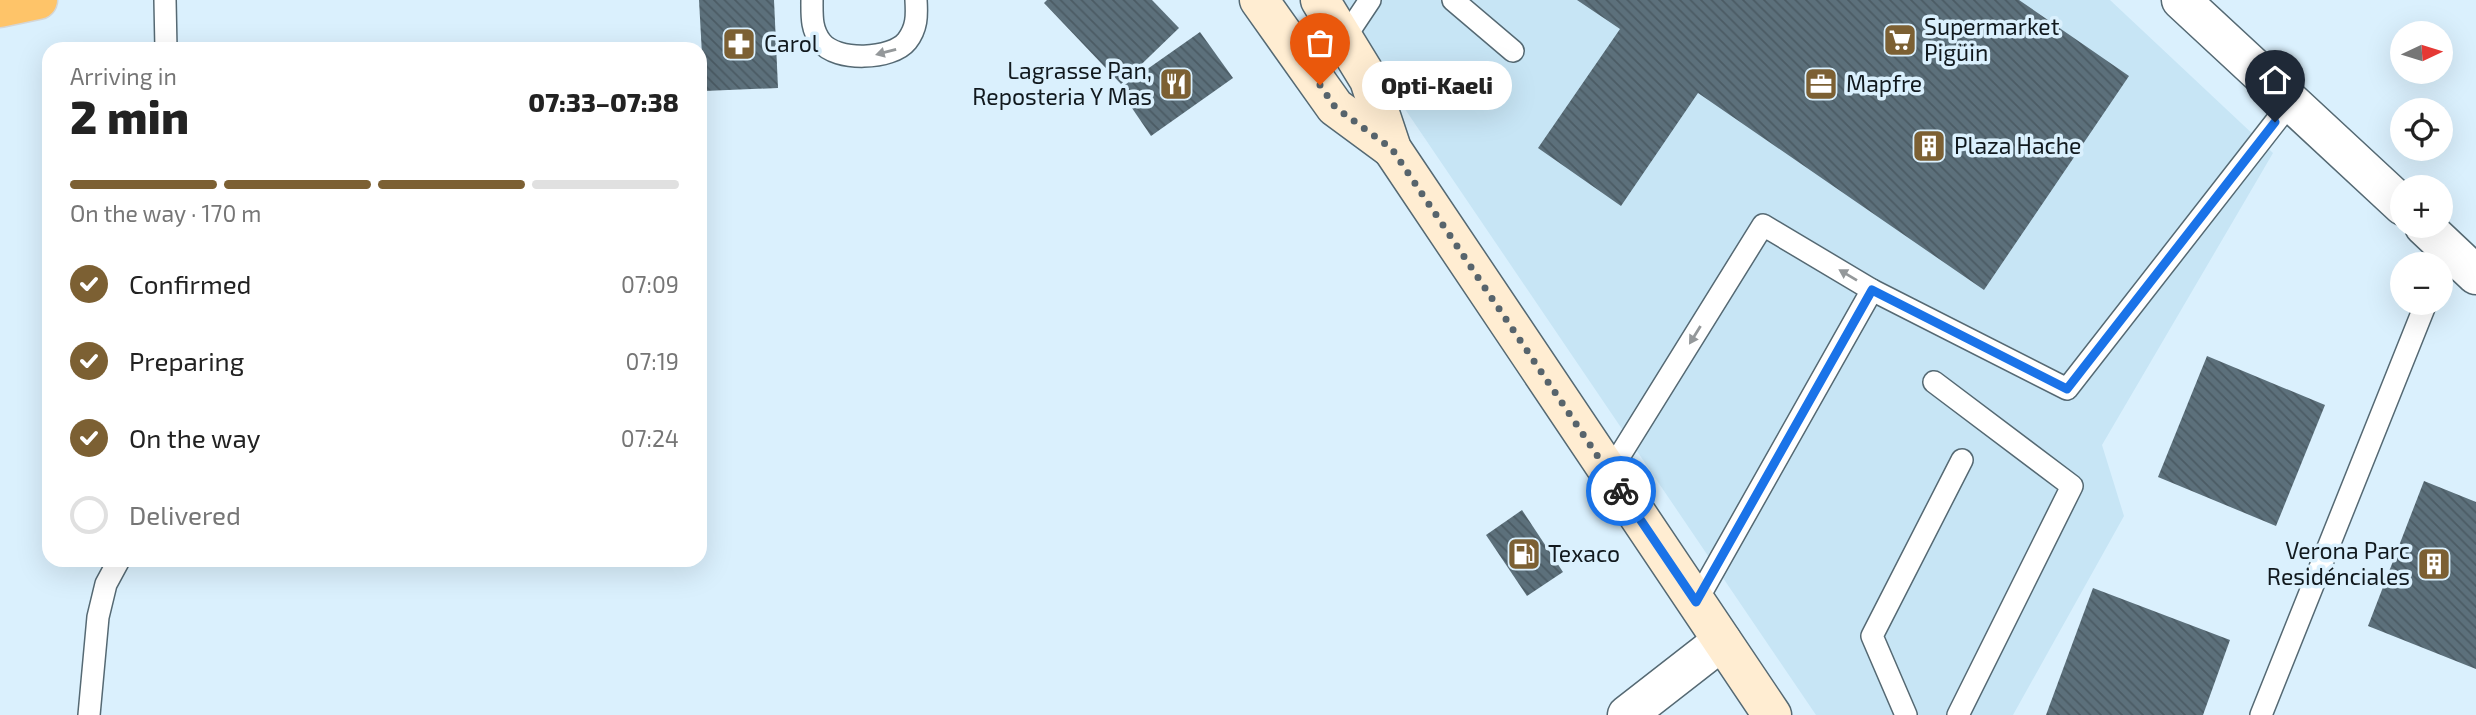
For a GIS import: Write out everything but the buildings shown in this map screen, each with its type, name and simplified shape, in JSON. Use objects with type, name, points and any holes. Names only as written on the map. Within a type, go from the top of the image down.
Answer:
[{"type":"highway","points":[[0,8],[38,0]]},
{"type":"main road","points":[[1259,0],[1335,107],[1392,149]]},
{"type":"main road","points":[[1320,0],[1369,80],[1392,149],[1772,715]]},
{"type":"street","points":[[2181,0],[2390,194]]},
{"type":"street","points":[[1627,715],[1722,641]]},
{"type":"lane","points":[[165,0],[166,42]]},
{"type":"lane","points":[[812,0],[812,25],[822,44],[845,56],[890,54],[905,43],[917,23],[916,0]]},
{"type":"lane","points":[[1344,39],[1370,0]]},
{"type":"lane","points":[[1453,0],[1513,51]]},
{"type":"lane","points":[[1609,473],[1763,225],[1872,290],[2067,389],[2291,102]]},
{"type":"lane","points":[[1696,602],[1872,290]]},
{"type":"lane","points":[[2261,715],[2422,315]]},
{"type":"lane","points":[[1934,382],[2072,486],[1958,715]]},
{"type":"lane","points":[[1906,715],[1872,636],[1962,460]]},
{"type":"lane","points":[[89,715],[98,617],[106,584],[115,567]]},
{"type":"shaded area","points":[[1331,0],[2110,0],[2273,153],[2102,445],[2124,516],[2013,715],[1816,715]]},
{"type":"way so far","points":[[1320,85],[1335,107],[1392,149],[1621,491]]},
{"type":"place","name":"Supermarket Pigüin","points":[[1900,40]]},
{"type":"place","name":"Carol","points":[[739,44]]},
{"type":"place","name":"Lagrasse Pan, Reposteria Y Mas","points":[[1176,84]]},
{"type":"place","name":"Mapfre","points":[[1821,84]]},
{"type":"place","name":"Opti-Kaeli","points":[[1320,85]]},
{"type":"place","name":"Plaza Hache","points":[[1929,146]]},
{"type":"place","name":"Texaco","points":[[1524,554]]},
{"type":"place","name":"Verona Parc Residénciales","points":[[2434,564]]},
{"type":"route","points":[[1621,491],[1696,602],[1872,290],[2067,389],[2275,122]]}]
